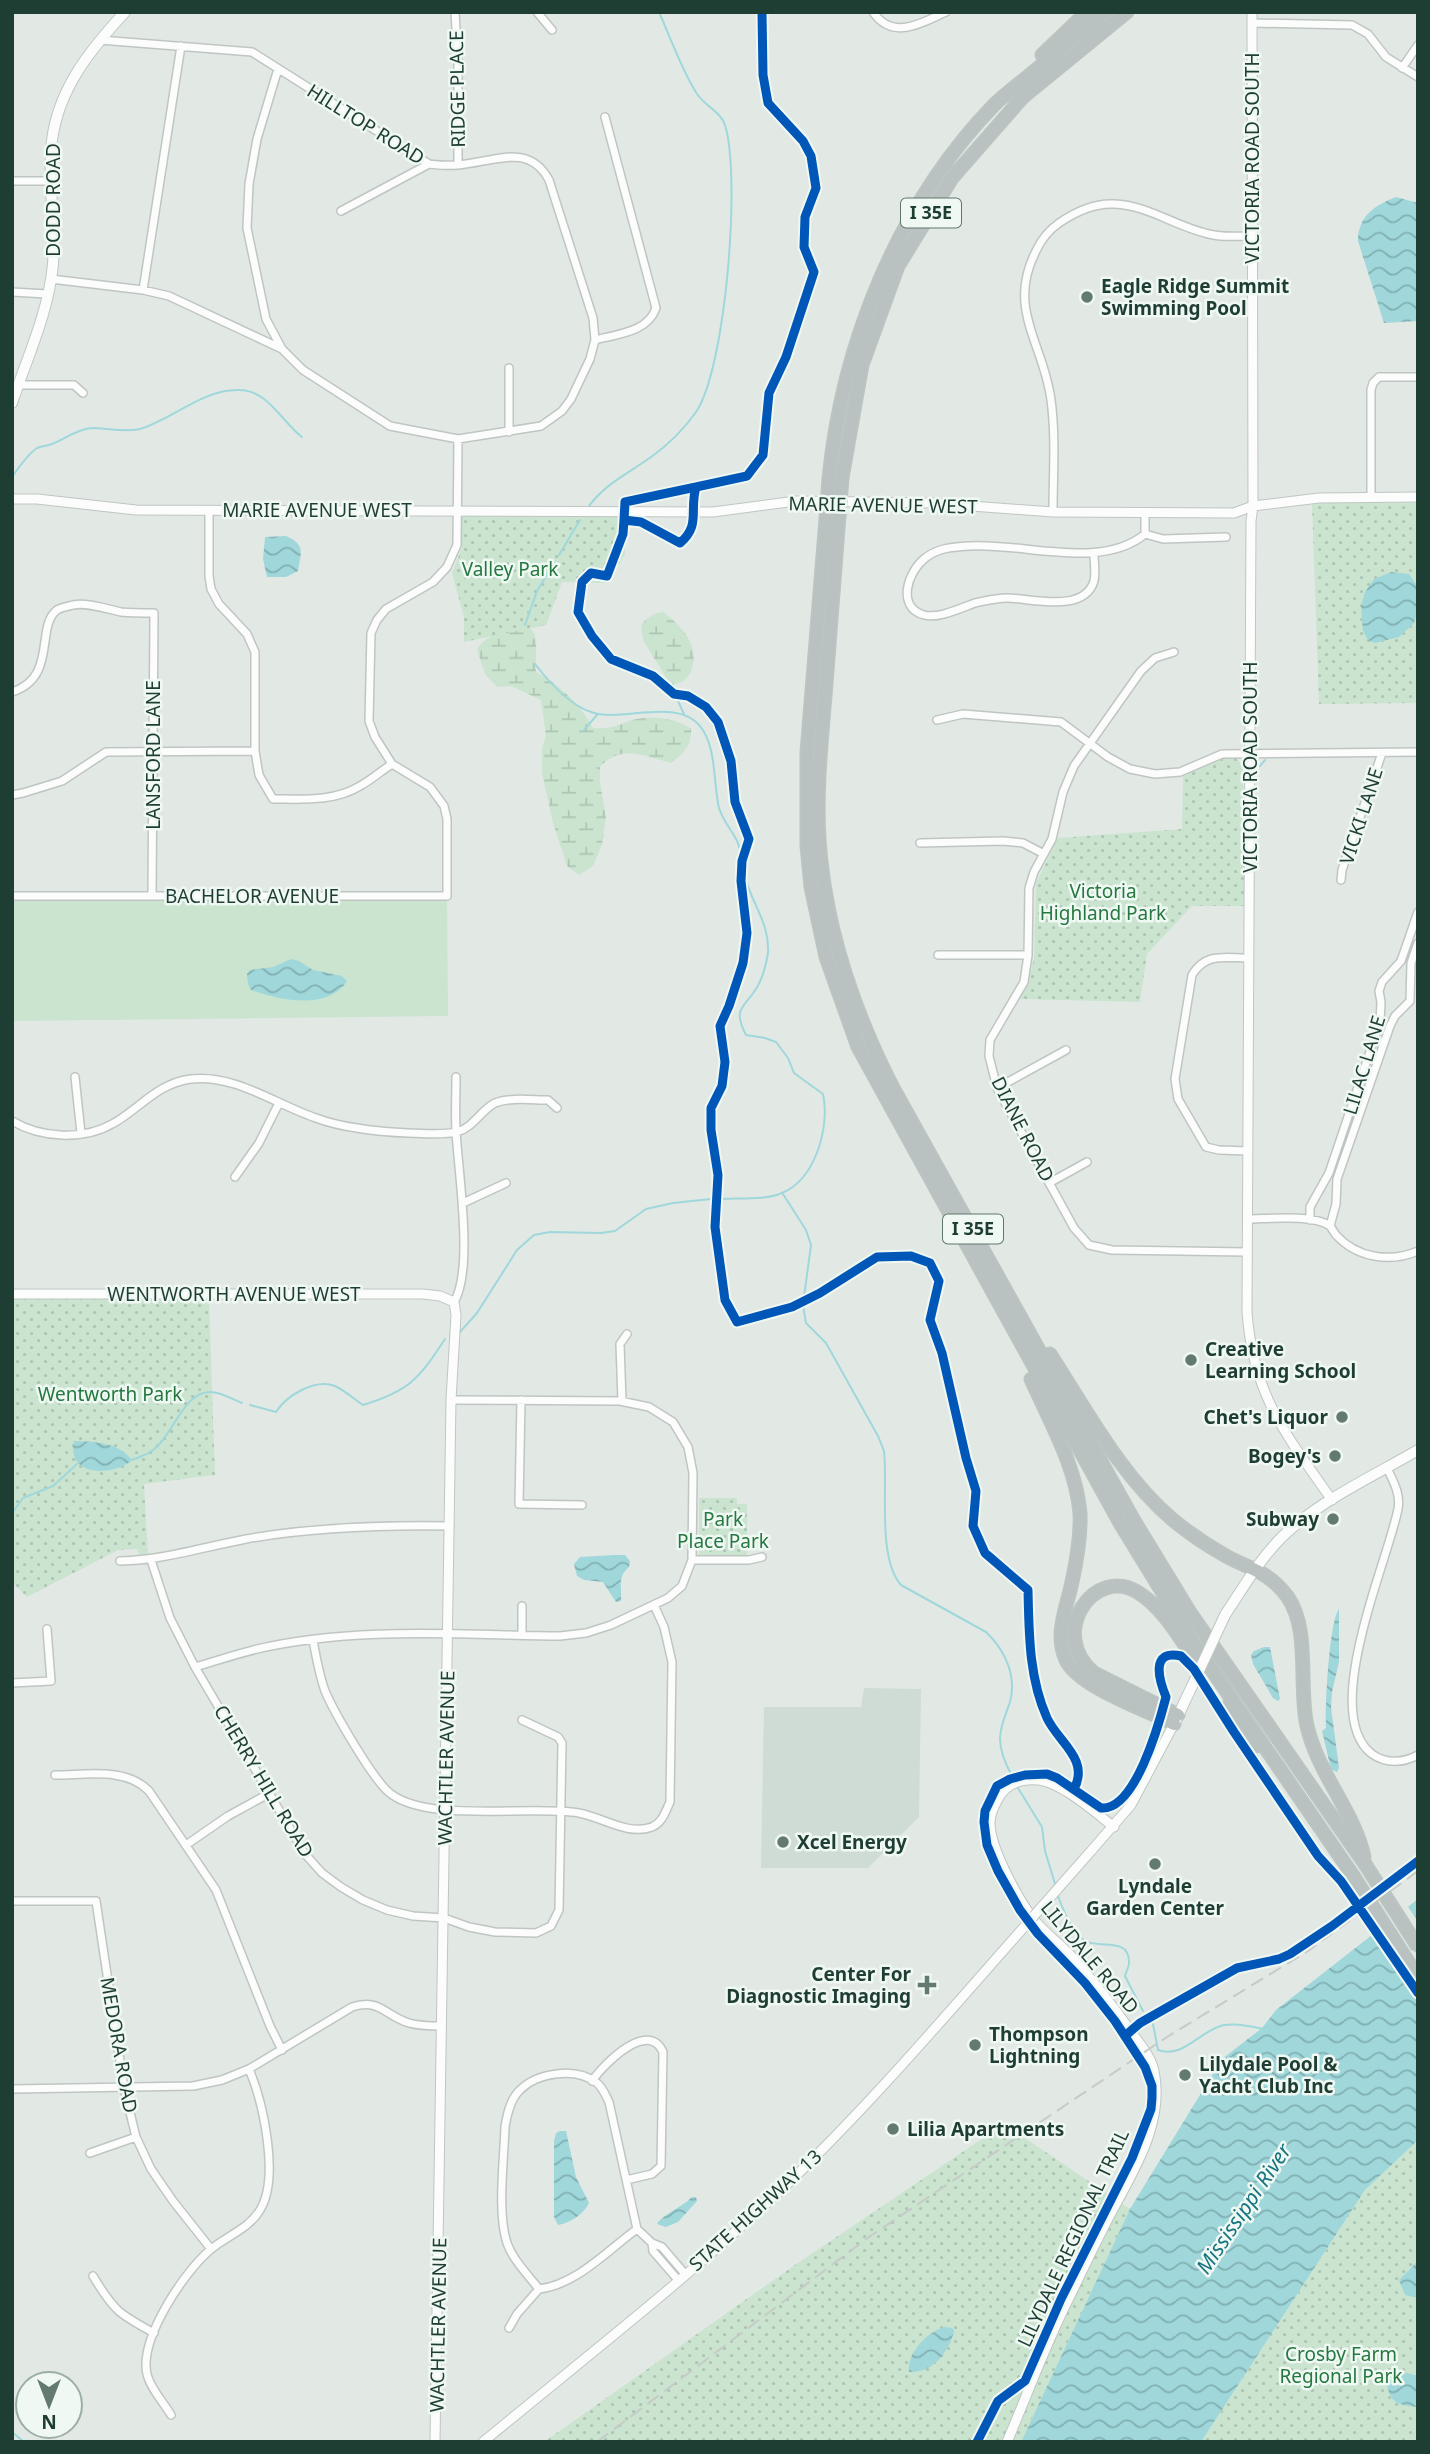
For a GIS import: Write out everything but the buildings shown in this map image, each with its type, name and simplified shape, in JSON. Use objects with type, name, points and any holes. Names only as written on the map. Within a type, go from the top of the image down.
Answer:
[{"type":"highway","points":[[996,104],[1020,75],[1087,12]]},
{"type":"highway","name":"I 35E","points":[[1105,12],[996,104],[943,169],[918,206],[874,290],[848,366],[839,403],[835,479],[839,516],[819,772],[819,838],[828,903],[839,953],[868,1038],[892,1088],[1133,1519],[1189,1611],[1365,1864],[1418,1947]]},
{"type":"highway","name":"I 35E","points":[[1128,12],[1023,97],[952,178],[898,266],[862,365],[825,519],[807,752],[807,846],[811,887],[826,957],[858,1047],[1120,1523],[1178,1620],[1348,1869],[1418,1977]]},
{"type":"highway","points":[[1004,1286],[1141,1489],[1174,1521],[1192,1534],[1227,1557],[1267,1575],[1280,1588],[1295,1612],[1300,1634],[1303,1702],[1308,1731],[1328,1782],[1361,1841],[1365,1864]]},
{"type":"highway","points":[[999,1305],[1067,1459],[1076,1486],[1080,1513],[1079,1542],[1062,1623],[1061,1643],[1066,1660],[1077,1675],[1092,1685],[1176,1720]]},
{"type":"highway","points":[[1176,1720],[1094,1673],[1078,1655],[1073,1635],[1078,1614],[1091,1597],[1108,1588],[1129,1588],[1154,1605],[1320,1839],[1348,1869]]},
{"type":"main road","name":"DODD ROAD","points":[[12,403],[51,279],[52,141],[60,104],[75,71],[125,12]]},
{"type":"main road","points":[[1176,1720],[1225,1615],[1255,1568],[1282,1537],[1316,1509],[1418,1450]]},
{"type":"street","name":"RIDGE PLACE","points":[[455,12],[458,165]]},
{"type":"street","points":[[537,12],[552,30]]},
{"type":"street","points":[[873,12],[893,29],[911,28],[946,12]]},
{"type":"street","points":[[1252,17],[1352,25],[1368,34],[1386,57],[1418,77]]},
{"type":"street","name":"VICTORIA ROAD SOUTH","points":[[1252,17],[1253,506],[1247,1219],[1249,1346],[1271,1410],[1332,1500]]},
{"type":"street","name":"HILLTOP ROAD","points":[[99,40],[252,52],[429,164],[458,165],[516,156],[531,160],[543,170],[549,180],[593,318],[595,340]]},
{"type":"street","points":[[1402,68],[1418,45]]},
{"type":"street","points":[[143,289],[181,46]]},
{"type":"street","points":[[278,69],[257,139],[249,184],[247,228],[266,318],[282,349]]},
{"type":"street","points":[[51,279],[143,289],[169,296],[282,349],[316,380],[390,426],[458,439],[541,426],[562,411],[571,399],[590,359],[595,340],[645,326],[653,318],[656,307],[605,117]]},
{"type":"street","points":[[341,211],[429,164]]},
{"type":"street","points":[[12,181],[51,181]]},
{"type":"street","points":[[1053,512],[1051,400],[1023,299],[1027,267],[1041,241],[1055,225],[1072,214],[1091,206],[1112,204],[1142,208],[1205,233],[1252,236]]},
{"type":"street","points":[[12,292],[47,294]]},
{"type":"street","points":[[509,368],[509,432]]},
{"type":"street","points":[[1371,496],[1373,383],[1380,377],[1418,377]]},
{"type":"street","points":[[18,385],[74,385],[83,393]]},
{"type":"street","points":[[209,511],[211,589],[219,604],[247,634],[255,652],[255,751],[259,775],[273,799],[317,799],[337,795],[358,788],[392,764],[375,737],[369,721],[371,633],[376,620],[386,609],[433,582],[447,567],[457,545],[458,439]]},
{"type":"street","name":"MARIE AVENUE WEST","points":[[12,499],[37,499],[136,510],[209,511],[713,512],[796,501],[931,503],[1053,512],[1234,513],[1253,506],[1319,498],[1418,497]]},
{"type":"street","points":[[1094,554],[1094,580],[1085,594],[1071,600],[1046,602],[1006,598],[924,615],[911,606],[905,592],[910,576],[919,563],[932,552],[949,547],[1004,545],[1094,554],[1137,541],[1145,534],[1145,513]]},
{"type":"street","points":[[1145,534],[1163,539],[1226,537]]},
{"type":"street","name":"LANSFORD LANE","points":[[12,692],[31,681],[39,670],[51,619],[57,610],[76,604],[125,612],[154,613],[152,896]]},
{"type":"street","name":"DIANE ROAD","points":[[1174,652],[1155,658],[1141,671],[1074,766],[1052,839],[1034,872],[1029,888],[1028,955],[1024,982],[990,1040],[989,1056],[997,1088],[1074,1228],[1089,1245],[1112,1251],[1247,1252]]},
{"type":"street","points":[[937,720],[963,714],[1060,722],[1108,757],[1130,769],[1154,774],[1180,772],[1222,754],[1418,752]]},
{"type":"street","points":[[12,794],[62,781],[106,752],[255,751]]},
{"type":"street","name":"VICKI LANE","points":[[1341,880],[1342,870],[1382,753]]},
{"type":"street","name":"BACHELOR AVENUE","points":[[12,896],[447,896],[447,819],[439,799],[430,787],[392,764]]},
{"type":"street","points":[[920,843],[1003,841],[1023,843],[1044,854]]},
{"type":"street","name":"LILAC LANE","points":[[1310,1220],[1310,1207],[1329,1173],[1380,1022],[1379,991],[1382,982],[1401,961],[1418,912]]},
{"type":"street","name":"LILAC LANE","points":[[1330,1226],[1336,1204],[1338,1179],[1386,1039],[1395,1016],[1410,1001],[1411,962],[1418,943]]},
{"type":"street","points":[[938,955],[1028,955]]},
{"type":"street","points":[[1248,1151],[1206,1147],[1178,1099],[1175,1079],[1192,975],[1198,965],[1213,957],[1249,958]]},
{"type":"street","points":[[997,1088],[1066,1050]]},
{"type":"street","points":[[75,1077],[81,1133]]},
{"type":"street","name":"WACHTLER AVENUE","points":[[435,2442],[451,1401],[456,1315],[454,1302],[460,1293],[462,1277],[463,1203],[456,1132],[456,1077]]},
{"type":"street","points":[[12,1121],[29,1130],[52,1135],[81,1133],[112,1124],[158,1090],[174,1083],[209,1078],[228,1081],[317,1119],[390,1132],[456,1132],[467,1127],[494,1104],[509,1100],[548,1100],[557,1108]]},
{"type":"street","points":[[235,1177],[259,1143],[279,1103]]},
{"type":"street","points":[[1049,1183],[1087,1162]]},
{"type":"street","points":[[463,1203],[506,1183]]},
{"type":"street","points":[[1247,1219],[1310,1220],[1330,1226],[1336,1235],[1352,1248],[1369,1256],[1389,1258],[1408,1256],[1418,1251]]},
{"type":"street","name":"WENTWORTH AVENUE WEST","points":[[12,1294],[423,1294],[440,1296],[454,1302]]},
{"type":"street","points":[[622,1401],[620,1344],[627,1334]]},
{"type":"street","points":[[521,1400],[519,1504],[582,1505]]},
{"type":"street","points":[[195,1667],[257,1649],[378,1634],[586,1633],[654,1605],[682,1586],[692,1560],[693,1473],[688,1447],[673,1422],[649,1407],[622,1401],[451,1401]]},
{"type":"street","points":[[1387,1468],[1398,1492],[1398,1509],[1368,1603],[1352,1706],[1360,1741],[1375,1756],[1397,1762],[1418,1755]]},
{"type":"street","points":[[120,1561],[151,1560],[246,1539],[306,1530],[382,1525],[450,1526]]},
{"type":"street","points":[[692,1560],[748,1560],[762,1557]]},
{"type":"street","name":"CHERRY HILL ROAD","points":[[151,1560],[170,1618],[195,1667],[305,1853],[322,1873],[363,1900],[387,1910],[413,1916],[444,1918],[495,1932],[537,1933],[551,1926],[559,1910],[562,1743],[558,1737],[522,1720]]},
{"type":"street","points":[[313,1640],[317,1667],[326,1694],[376,1779],[390,1793],[407,1803],[423,1808],[561,1811],[582,1814],[615,1825],[650,1827],[662,1820],[670,1802],[672,1662],[664,1627],[654,1605]]},
{"type":"street","points":[[522,1606],[522,1635]]},
{"type":"street","points":[[12,1683],[51,1681],[47,1629]]},
{"type":"street","name":"STATE HIGHWAY 13","points":[[483,2442],[759,2210],[874,2096],[1114,1827],[1147,1778],[1176,1720]]},
{"type":"street","points":[[55,1775],[120,1776],[141,1783],[152,1796],[216,1890],[282,2050]]},
{"type":"street","name":"LILYDALE ROAD","points":[[1007,2442],[1068,2298],[1140,2158],[1152,2125],[1156,2103],[1154,2070],[1144,2049],[1078,1963],[1036,1923],[1023,1904],[991,1836],[989,1820],[1001,1793],[1011,1784],[1040,1780],[1058,1787],[1114,1827]]},
{"type":"street","points":[[186,1845],[228,1816],[270,1793]]},
{"type":"street","name":"MEDORA ROAD","points":[[12,1901],[96,1901],[124,2088],[136,2137],[151,2169],[211,2249]]},
{"type":"street","points":[[12,2089],[193,2086],[222,2080],[249,2069],[352,2007],[362,2004],[379,2006],[411,2024],[442,2026]]},
{"type":"street","points":[[592,2081],[600,2070],[637,2040],[651,2040],[660,2046],[663,2052],[661,2166],[652,2174],[626,2180]]},
{"type":"street","points":[[171,2415],[147,2376],[146,2351],[169,2301],[188,2271],[211,2249],[241,2229],[261,2210],[268,2184],[266,2124],[249,2069]]},
{"type":"street","points":[[539,2288],[508,2246],[504,2229],[505,2127],[518,2092],[550,2075],[578,2074],[604,2091],[609,2102],[637,2228],[652,2244],[662,2247],[681,2277]]},
{"type":"street","points":[[90,2153],[136,2137]]},
{"type":"street","points":[[509,2328],[539,2288],[555,2285],[580,2272],[637,2228]]},
{"type":"street","points":[[93,2276],[110,2304],[122,2315],[154,2333]]},
{"type":"shaded area","points":[[864,1688],[921,1689],[919,1817],[868,1868],[761,1868],[764,1707],[861,1707]]},
{"type":"green space","points":[[1418,503],[1418,703],[1319,704],[1312,504]]},
{"type":"green space","name":"Valley Park","points":[[462,515],[626,517],[625,554],[607,583],[562,582],[546,625],[464,642],[464,617],[452,573],[462,548]]},
{"type":"green space","points":[[663,612],[682,629],[693,651],[694,659],[689,675],[683,681],[673,684],[667,679],[643,640],[641,626],[648,618]]},
{"type":"green space","points":[[526,625],[536,640],[536,672],[569,696],[593,728],[608,728],[636,719],[662,718],[691,729],[686,749],[671,763],[642,755],[625,754],[608,760],[600,767],[606,817],[602,845],[593,866],[579,875],[567,866],[553,823],[542,773],[542,748],[546,736],[541,700],[511,686],[497,687],[485,674],[477,650],[485,640]]},
{"type":"green space","name":"Victoria Highland Park","points":[[1235,757],[1243,766],[1246,906],[1192,906],[1147,954],[1140,1002],[1020,999],[1034,958],[1036,883],[1058,838],[1182,829],[1183,776],[1223,759]]},
{"type":"green space","points":[[447,896],[448,1016],[12,1021],[12,900],[440,900]]},
{"type":"green space","name":"Wentworth Park","points":[[12,1297],[209,1298],[215,1475],[144,1484],[148,1554],[139,1555],[138,1549],[118,1550],[27,1597],[12,1582]]},
{"type":"green space","name":"Park Place Park","points":[[699,1498],[737,1498],[737,1504],[747,1504],[747,1557],[699,1556]]},
{"type":"green space","points":[[1004,2124],[1130,2209],[1021,2442],[544,2442],[795,2265]]},
{"type":"green space","name":"Crosby Farm Regional Park","points":[[1418,2140],[1418,2442],[1201,2442],[1365,2190]]},
{"type":"water","points":[[1396,197],[1418,203],[1418,321],[1384,323],[1358,241],[1364,218],[1381,204]]},
{"type":"water","points":[[286,536],[297,543],[301,550],[298,571],[286,577],[267,577],[263,559],[265,537]]},
{"type":"water","points":[[1391,572],[1409,574],[1418,587],[1418,610],[1414,623],[1399,637],[1375,643],[1368,640],[1363,631],[1361,606],[1365,592],[1374,579]]},
{"type":"water","points":[[291,959],[313,970],[342,976],[347,981],[339,990],[315,1000],[275,997],[251,990],[247,974],[250,970],[273,967]]},
{"type":"water","points":[[74,1441],[113,1446],[132,1460],[114,1469],[93,1470],[77,1462],[73,1453]]},
{"type":"water","points":[[625,1555],[630,1561],[621,1578],[621,1601],[616,1602],[603,1582],[584,1580],[577,1576],[574,1564],[580,1557]]},
{"type":"water","points":[[1339,1609],[1339,1662],[1331,1707],[1339,1768],[1337,1772],[1331,1769],[1322,1731],[1326,1728],[1330,1647]]},
{"type":"water","points":[[1264,1647],[1270,1647],[1280,1699],[1278,1701],[1273,1698],[1253,1664],[1251,1655]]},
{"type":"water","name":"Mississippi River","points":[[1418,1899],[1418,2140],[1365,2190],[1201,2442],[1021,2442],[1130,2209],[1222,2059],[1262,2028],[1276,2010]]},
{"type":"water","points":[[566,2131],[576,2177],[589,2203],[576,2217],[558,2225],[554,2217],[554,2141],[556,2133]]},
{"type":"water","points":[[696,2197],[697,2201],[678,2222],[666,2227],[657,2224],[663,2217]]},
{"type":"water","points":[[1418,2261],[1418,2298],[1405,2295],[1399,2280]]},
{"type":"water","points":[[944,2327],[954,2331],[939,2360],[925,2369],[909,2372],[914,2351],[931,2334]]},
{"type":"water","points":[[1407,2373],[1418,2376],[1416,2407],[1396,2402],[1388,2390],[1387,2384],[1394,2377]]},
{"type":"pier","points":[[1406,1904],[1418,1921],[1418,1996],[1373,1930]]},
{"type":"waterway","points":[[589,506],[610,485],[664,447],[696,412],[707,389],[723,315],[731,227],[730,150],[725,125],[691,84],[659,12]]},
{"type":"waterway","points":[[12,477],[37,448],[76,432],[92,428],[140,429],[201,399],[226,391],[249,391],[258,395],[302,437]]},
{"type":"waterway","points":[[559,555],[580,520]]},
{"type":"waterway","points":[[525,625],[537,591],[554,563]]},
{"type":"waterway","points":[[535,664],[560,692],[583,709],[603,715],[677,713],[700,726],[709,744],[719,808],[739,846],[745,877],[768,943],[762,976],[741,1009],[742,1026],[746,1035],[776,1042],[788,1058],[794,1073],[823,1094],[825,1107],[818,1150],[812,1164],[794,1186],[769,1197],[722,1199]]},
{"type":"waterway","points":[[673,684],[675,692]]},
{"type":"waterway","points":[[678,701],[684,714]]},
{"type":"waterway","points":[[584,730],[597,715]]},
{"type":"waterway","points":[[1260,766],[1265,760]]},
{"type":"waterway","points":[[783,1194],[806,1230],[811,1245],[804,1297]]},
{"type":"waterway","points":[[460,1332],[477,1313],[517,1250],[534,1235],[550,1232],[615,1231],[646,1209],[711,1199]]},
{"type":"waterway","points":[[803,1306],[806,1323],[826,1343],[884,1451],[886,1540],[894,1573],[901,1585],[986,1632],[1004,1655],[1012,1692],[1000,1739],[1012,1776]]},
{"type":"waterway","points":[[250,1405],[276,1412],[294,1395],[319,1384],[335,1386],[363,1405],[379,1400],[402,1389],[420,1374],[445,1339]]},
{"type":"waterway","points":[[132,1460],[153,1450],[167,1435],[185,1407],[201,1394],[218,1393],[242,1403]]},
{"type":"waterway","points":[[12,1513],[23,1498],[53,1486],[77,1464]]},
{"type":"waterway","points":[[1018,1788],[1042,1827],[1045,1851],[1056,1887]]},
{"type":"waterway","points":[[1058,1896],[1071,1926],[1079,1936],[1090,1943],[1118,1946],[1127,1953],[1129,1963],[1125,1976],[1143,2011]]},
{"type":"waterway","points":[[1153,2024],[1158,2050],[1167,2052],[1176,2051],[1224,2025],[1263,2029]]},
{"type":"waterway","points":[[12,2432],[24,2442]]},
{"type":"railway","points":[[597,2442],[869,2237],[1167,2037],[1308,1951],[1418,1871]]},
{"type":"cycle path","points":[[762,12],[763,75],[768,103],[803,141],[811,156],[816,188],[805,217],[804,247],[814,272],[786,357],[769,393],[763,455],[747,476],[696,487],[692,524],[680,543],[641,522],[624,520],[623,534],[607,576],[591,573],[582,582],[578,612],[592,636],[611,659],[653,676],[674,694],[688,696],[706,707],[718,722],[731,761],[735,802],[749,839],[742,861],[741,881],[747,933],[743,963],[720,1026],[725,1062],[722,1086],[711,1108],[711,1130],[718,1175],[715,1227],[725,1300],[737,1322],[792,1307],[820,1293],[877,1257],[911,1256],[930,1263],[939,1281],[930,1320],[942,1353],[976,1491],[973,1526],[985,1553],[1028,1590],[1031,1655],[1037,1687],[1047,1718],[1075,1760],[1078,1778],[1074,1789]]},
{"type":"cycle path","points":[[624,520],[625,502],[696,487]]},
{"type":"cycle path","name":"LILYDALE REGIONAL TRAIL","points":[[977,2442],[998,2401],[1025,2381],[1061,2299],[1132,2158],[1151,2109],[1152,2098],[1152,2086],[1145,2067],[1115,2021],[1085,1983],[1038,1934],[1020,1910],[998,1871],[987,1845],[984,1822],[985,1811],[997,1786],[1025,1775],[1047,1774],[1101,1808],[1113,1805],[1125,1796],[1135,1781],[1158,1726],[1166,1697],[1159,1675],[1161,1661],[1171,1655],[1181,1656],[1194,1669],[1318,1856],[1341,1881],[1418,1993]]},
{"type":"cycle path","points":[[1125,2036],[1140,2023],[1237,1968],[1290,1954],[1418,1861]]},
{"type":"place","name":"Eagle Ridge Summit Swimming Pool","points":[[1087,297]]},
{"type":"place","name":"Creative Learning School","points":[[1191,1360]]},
{"type":"place","name":"Chet's Liquor","points":[[1342,1417]]},
{"type":"place","name":"Bogey's","points":[[1335,1456]]},
{"type":"place","name":"Subway","points":[[1333,1519]]},
{"type":"place","name":"Xcel Energy","points":[[783,1842]]},
{"type":"place","name":"Lyndale Garden Center","points":[[1155,1864]]},
{"type":"place","name":"Center For Diagnostic Imaging","points":[[927,1985]]},
{"type":"place","name":"Thompson Lightning","points":[[975,2045]]},
{"type":"place","name":"Lilydale Pool & Yacht Club Inc","points":[[1185,2075]]},
{"type":"place","name":"Lilia Apartments","points":[[893,2129]]}]
